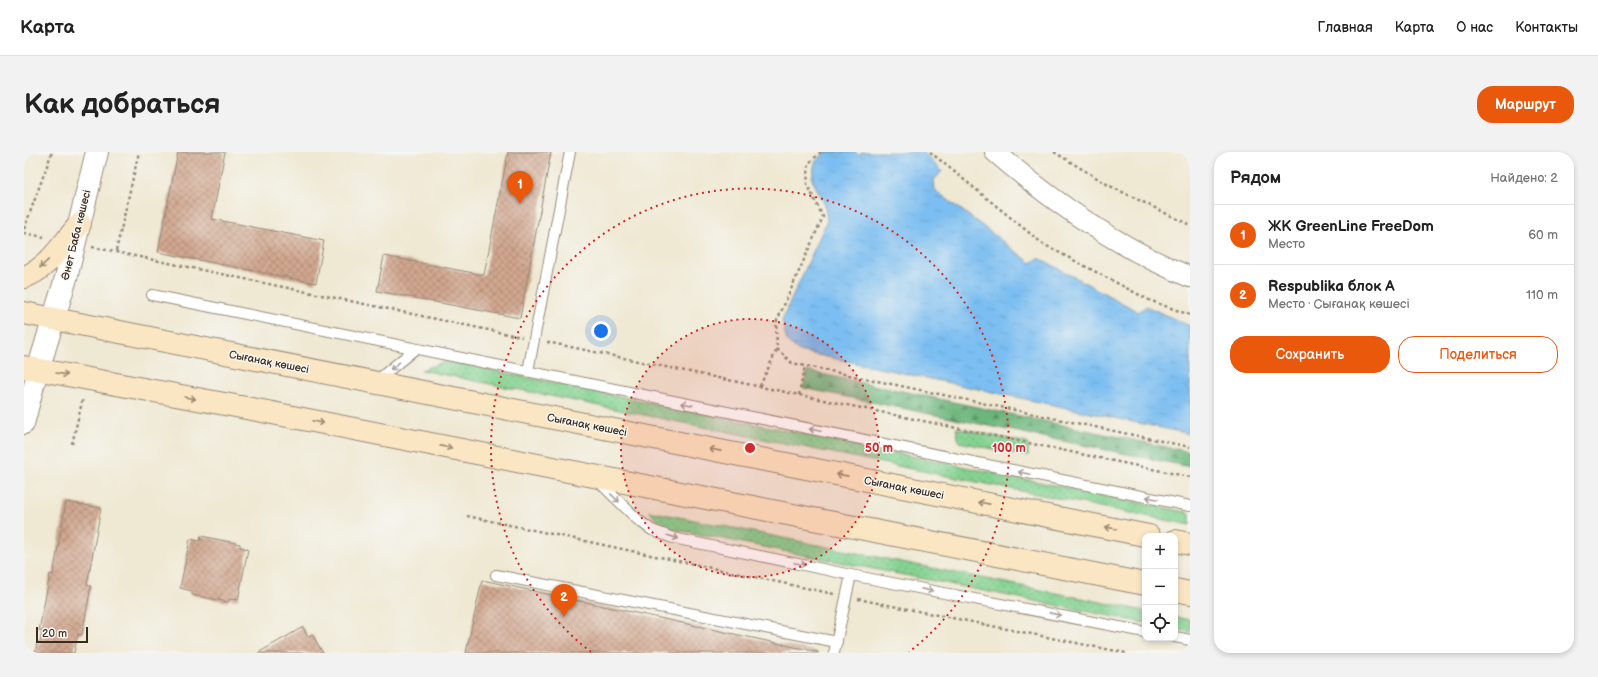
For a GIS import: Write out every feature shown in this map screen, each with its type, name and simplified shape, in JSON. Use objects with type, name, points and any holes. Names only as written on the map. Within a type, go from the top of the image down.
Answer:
[{"type":"main road","points":[[24,277],[34,274],[73,236]]},
{"type":"main road","name":"Сығанақ көшесі","points":[[24,312],[374,383],[1142,535]]},
{"type":"main road","points":[[31,368],[257,410],[1142,583]]},
{"type":"main road","points":[[1178,542],[1190,544]]},
{"type":"main road","points":[[1178,591],[1190,593]]},
{"type":"street","name":"Әнет Баба көшесі","points":[[31,368],[53,318],[66,278],[73,236],[97,152]]},
{"type":"street","points":[[995,152],[1014,168],[1093,226],[1166,267],[1190,277]]},
{"type":"street","points":[[24,424],[31,368]]},
{"type":"lane","points":[[528,372],[570,152]]},
{"type":"lane","points":[[152,294],[1190,506]]},
{"type":"lane","points":[[374,383],[416,349]]},
{"type":"lane","points":[[592,476],[638,520],[652,530],[673,538],[851,575],[1142,631]]},
{"type":"lane","points":[[834,653],[851,575]]},
{"type":"lane","points":[[496,576],[837,642]]},
{"type":"lane","points":[[1178,638],[1190,640]]},
{"type":"path","points":[[24,229],[52,152]]},
{"type":"path","points":[[116,251],[139,152]]},
{"type":"path","points":[[760,386],[777,349],[776,323],[823,217],[807,184],[809,163],[821,152]]},
{"type":"path","points":[[930,152],[1043,244],[1149,300],[1190,315]]},
{"type":"path","points":[[1054,152],[1110,186],[1190,225]]},
{"type":"path","points":[[24,233],[73,236],[116,251],[1190,477]]},
{"type":"path","points":[[777,349],[792,363],[804,366],[1190,447]]},
{"type":"path","points":[[799,395],[804,366]]},
{"type":"path","points":[[72,444],[83,397]]},
{"type":"path","points":[[467,516],[847,597],[1126,653]]},
{"type":"green space","points":[[447,361],[1190,513],[1190,525],[421,370]]},
{"type":"green space","points":[[807,371],[1190,452],[1190,467],[803,388]]},
{"type":"green space","points":[[956,428],[1028,443],[1028,456],[959,442]]},
{"type":"green space","points":[[649,511],[1142,610],[1142,622],[663,527]]},
{"type":"green space","points":[[1178,618],[1190,620],[1190,632],[1178,630]]},
{"type":"water","points":[[826,152],[856,152],[859,155],[861,152],[923,152],[942,171],[934,180],[935,190],[1031,263],[1039,258],[1139,312],[1146,306],[1190,326],[1190,434],[799,351],[787,341],[782,320],[827,221],[825,205],[812,179],[815,162]]},
{"type":"building","points":[[178,152],[225,152],[212,219],[324,241],[316,283],[158,252]]},
{"type":"building","points":[[508,152],[551,152],[520,318],[377,291],[384,256],[484,275]]},
{"type":"building","points":[[66,502],[101,508],[87,585],[91,586],[82,635],[78,634],[74,653],[35,653],[37,643],[40,643],[42,631],[39,631],[50,574],[53,575]]},
{"type":"building","points":[[201,536],[240,544],[240,547],[248,549],[238,600],[229,599],[228,602],[192,595],[192,591],[180,588],[190,539],[200,541]]},
{"type":"building","points":[[482,580],[818,652],[818,653],[466,653]]},
{"type":"building","points":[[303,627],[308,637],[312,634],[323,653],[258,653]]},
{"type":"place","name":"ЖК GreenLine FreeDom","points":[[520,204]]},
{"type":"place","name":"Respublika блок А","points":[[564,617]]}]
